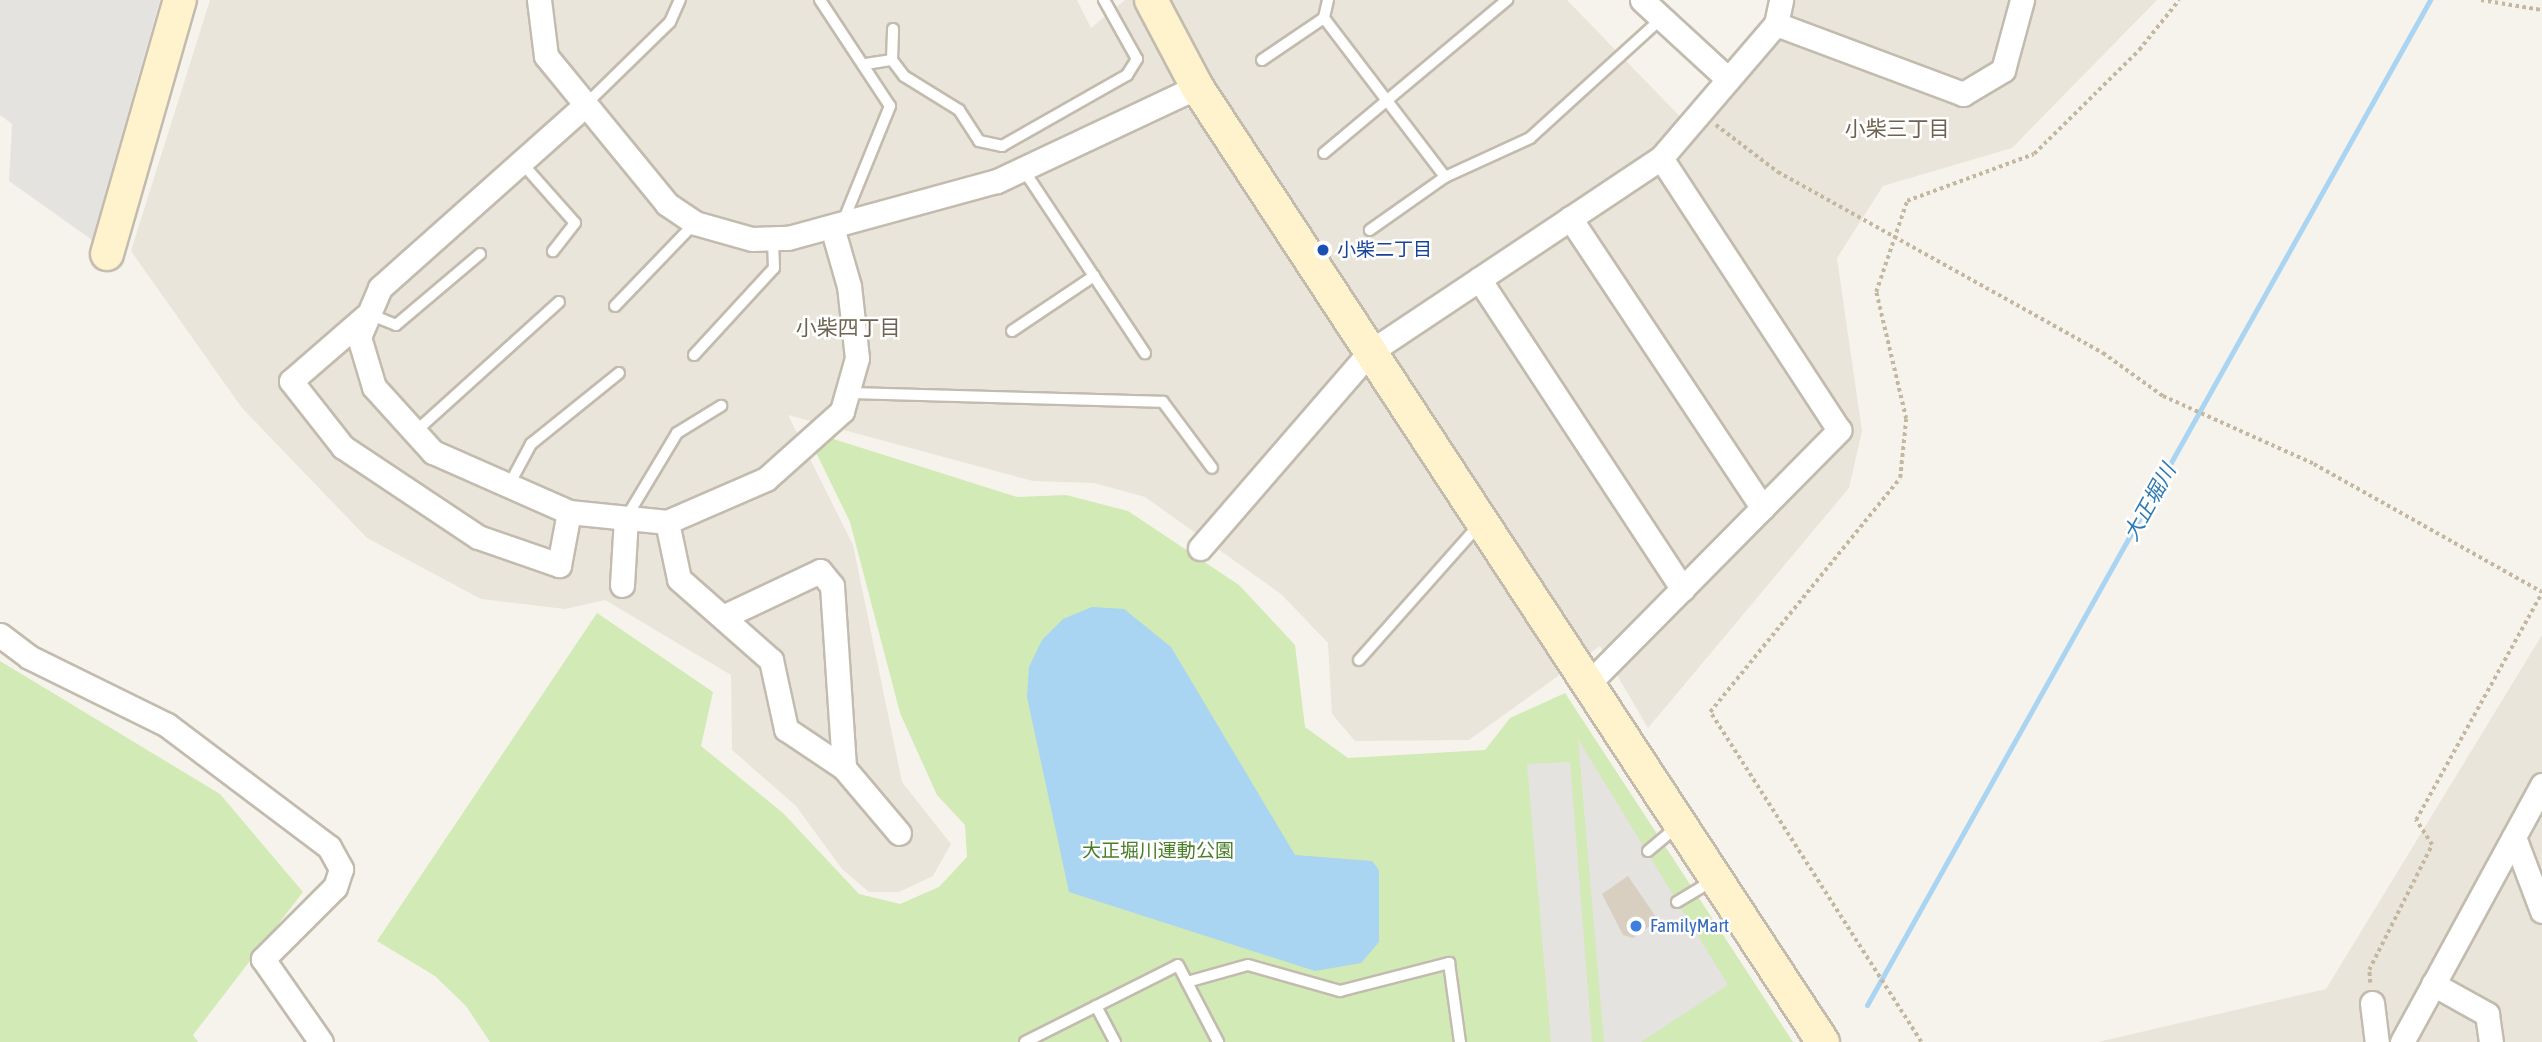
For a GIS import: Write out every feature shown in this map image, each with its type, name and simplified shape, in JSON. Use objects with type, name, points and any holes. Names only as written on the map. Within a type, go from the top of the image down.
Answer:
[{"type":"street","points":[[107,254],[180,0]]},
{"type":"street","points":[[539,0],[546,56],[583,107],[667,204],[695,223],[721,233],[774,239],[942,199],[1023,169],[1198,87]]},
{"type":"street","points":[[1151,0],[1198,87],[1679,826],[1823,1042]]},
{"type":"street","points":[[1642,0],[1728,79]]},
{"type":"street","points":[[1200,548],[1370,352],[1661,158],[1697,112],[1776,24],[1781,0]]},
{"type":"street","points":[[1776,24],[1964,94],[2003,70],[2022,0]]},
{"type":"street","points":[[583,107],[380,288],[359,337],[374,387],[433,452],[569,512],[667,522],[766,479],[842,411],[857,358],[849,286],[837,226]]},
{"type":"street","points":[[1587,685],[1839,430],[1661,158]]},
{"type":"street","points":[[1570,218],[1763,508]]},
{"type":"street","points":[[1479,279],[1683,589]]},
{"type":"street","points":[[369,314],[291,381],[343,447],[478,537],[559,565],[569,512]]},
{"type":"street","points":[[622,585],[626,518]]},
{"type":"street","points":[[667,522],[679,579],[725,616],[771,660],[786,729],[844,768],[899,833]]},
{"type":"street","points":[[725,616],[820,571],[832,586],[844,768]]},
{"type":"street","points":[[0,635],[29,657],[167,725],[329,847],[341,869],[335,887],[263,959],[321,1042]]},
{"type":"street","points":[[2402,1042],[2542,785]]},
{"type":"street","points":[[2514,836],[2542,911]]},
{"type":"street","points":[[2433,984],[2487,1014],[2491,1042]]},
{"type":"street","points":[[2372,1003],[2377,1042]]},
{"type":"lane","points":[[583,107],[670,22],[680,0]]},
{"type":"lane","points":[[820,0],[866,64],[890,106],[837,226]]},
{"type":"lane","points":[[893,29],[892,60],[904,76],[960,110],[979,141],[1002,146],[1127,75],[1137,59],[1104,0]]},
{"type":"lane","points":[[1262,60],[1324,18],[1328,0]]},
{"type":"lane","points":[[1324,153],[1389,103],[1507,0]]},
{"type":"lane","points":[[1324,18],[1445,177]]},
{"type":"lane","points":[[1370,230],[1445,177],[1530,138],[1661,19]]},
{"type":"lane","points":[[866,64],[892,60]]},
{"type":"lane","points":[[521,162],[575,223],[553,251]]},
{"type":"lane","points":[[1023,169],[1145,353]]},
{"type":"lane","points":[[615,306],[695,223]]},
{"type":"lane","points":[[694,355],[775,268],[774,239]]},
{"type":"lane","points":[[369,314],[396,324],[480,254]]},
{"type":"lane","points":[[1012,331],[1094,276]]},
{"type":"lane","points":[[415,432],[559,302]]},
{"type":"lane","points":[[509,485],[531,444],[619,373]]},
{"type":"lane","points":[[847,393],[1163,402],[1212,468]]},
{"type":"lane","points":[[626,518],[677,433],[721,406]]},
{"type":"lane","points":[[1359,660],[1481,523]]},
{"type":"lane","points":[[1647,850],[1679,826]]},
{"type":"lane","points":[[1678,902],[1715,879]]},
{"type":"lane","points":[[1187,982],[1248,965],[1340,991],[1449,963],[1460,1042]]},
{"type":"lane","points":[[1025,1042],[1178,965],[1218,1042]]},
{"type":"lane","points":[[1096,1006],[1115,1042]]},
{"type":"path","points":[[1920,1042],[1710,712],[1900,478],[1906,419],[1877,292],[1890,232],[1907,201],[2034,155],[2139,50],[2179,0]]},
{"type":"path","points":[[2481,0],[2542,10]]},
{"type":"path","points":[[1697,112],[1778,172],[2103,353],[2163,396],[2314,464],[2542,592],[2416,820],[2432,845],[2369,970],[2372,1003]]},
{"type":"shaded area","points":[[0,0],[160,0],[92,240],[9,181],[12,124],[0,115]]},
{"type":"shaded area","points":[[210,0],[1077,0],[1091,28],[1125,0],[1567,0],[1696,133],[1786,0],[2157,0],[2012,148],[1883,186],[1837,258],[1862,431],[1849,488],[1648,728],[1600,646],[1469,740],[1355,741],[1332,714],[1328,643],[1281,594],[1145,497],[1094,483],[1033,481],[788,415],[853,545],[902,782],[951,844],[933,876],[899,892],[869,892],[842,869],[796,806],[732,750],[731,675],[605,600],[565,609],[481,599],[367,538],[242,408],[131,251]]},
{"type":"shaded area","points":[[2542,635],[2542,1042],[2098,1042],[2326,989]]},
{"type":"shaded area","points":[[1578,739],[1728,985],[1641,1042],[1604,1042]]},
{"type":"shaded area","points":[[1570,762],[1592,1042],[1551,1042],[1527,764]]},
{"type":"green space","name":"大正堀川運動公園","points":[[805,430],[1017,497],[1066,495],[1128,511],[1239,585],[1295,645],[1305,727],[1348,758],[1485,750],[1510,718],[1565,693],[1793,1042],[490,1042],[466,1006],[435,976],[377,941],[597,613],[713,692],[701,746],[783,813],[859,894],[900,904],[939,887],[967,857],[965,825],[937,795],[900,713],[850,522]]},
{"type":"green space","points":[[0,661],[220,794],[303,892],[193,1035],[198,1042],[0,1042]]},
{"type":"water","points":[[1092,607],[1124,609],[1171,647],[1295,855],[1372,861],[1379,870],[1379,942],[1361,963],[1315,971],[1069,892],[1027,697],[1029,667],[1042,640],[1063,619]]},
{"type":"building","points":[[1628,876],[1658,920],[1633,938],[1623,935],[1602,894]]},
{"type":"waterway","name":"大正堀川","points":[[1867,1005],[2430,0]]},
{"type":"place","name":"小柴二丁目","points":[[1323,250]]},
{"type":"place","name":"FamilyMart","points":[[1636,926]]},
{"type":"district","name":"小柴三丁目","points":[[1897,128]]},
{"type":"district","name":"小柴四丁目","points":[[848,327]]}]
